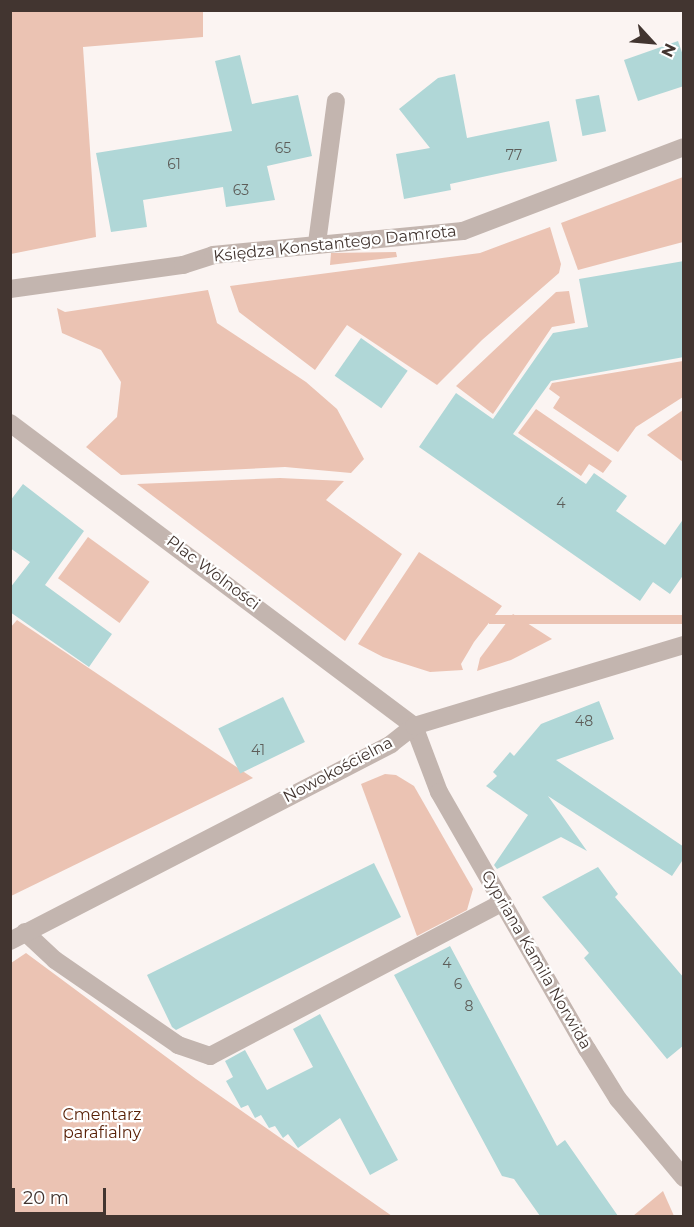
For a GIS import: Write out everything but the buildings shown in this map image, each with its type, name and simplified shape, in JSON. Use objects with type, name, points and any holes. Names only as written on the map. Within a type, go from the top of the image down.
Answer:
[{"type":"street","points":[[317,243],[336,101]]},
{"type":"street","name":"Księdza Konstantego Damrota","points":[[10,289],[183,265],[213,255],[317,243],[463,231],[684,147]]},
{"type":"street","name":"Plac Wolności","points":[[11,424],[414,726]]},
{"type":"street","name":"Nowokościelna","points":[[18,936],[391,744],[414,726],[684,645]]},
{"type":"street","name":"Cypriana Kamila Norwida","points":[[414,726],[439,792],[618,1099],[684,1179]]},
{"type":"street","points":[[18,936],[178,1046],[210,1056],[503,902]]},
{"type":"green space","points":[[11,10],[203,11],[203,37],[83,47],[96,237],[11,254]]},
{"type":"green space","points":[[683,177],[683,242],[578,270],[561,223]]},
{"type":"green space","points":[[550,227],[561,264],[559,273],[482,340],[437,385],[347,325],[315,370],[239,312],[230,286],[480,253]]},
{"type":"green space","points":[[396,252],[397,257],[330,265],[331,253]]},
{"type":"green space","points":[[208,290],[217,323],[306,382],[337,409],[364,459],[351,473],[285,467],[121,475],[86,447],[117,417],[121,382],[101,350],[62,333],[57,308],[65,312]]},
{"type":"green space","points":[[569,291],[575,323],[552,327],[493,414],[456,386],[556,292]]},
{"type":"green space","points":[[683,361],[683,397],[636,427],[618,452],[553,408],[560,397],[549,389],[552,383]]},
{"type":"green space","points":[[536,409],[612,461],[603,473],[589,464],[581,476],[518,433]]},
{"type":"green space","points":[[683,410],[683,462],[647,435]]},
{"type":"green space","points":[[280,478],[344,481],[326,500],[402,554],[345,641],[137,484]]},
{"type":"green space","points":[[88,537],[149,582],[120,623],[58,578]]},
{"type":"green space","points":[[419,552],[502,606],[474,642],[461,664],[463,670],[430,672],[383,657],[358,644]]},
{"type":"green space","points":[[513,614],[552,639],[511,660],[477,671],[480,658]]},
{"type":"green space","points":[[489,615],[683,615],[683,624],[489,624]]},
{"type":"green space","points":[[17,620],[253,778],[11,896],[10,628]]},
{"type":"green space","points":[[385,774],[396,775],[414,786],[473,889],[467,910],[417,936],[361,784]]},
{"type":"green space","name":"Cmentarz parafialny","points":[[26,953],[196,1079],[392,1216],[11,1216],[11,963]]},
{"type":"green space","points":[[663,1191],[674,1216],[633,1216]]}]
